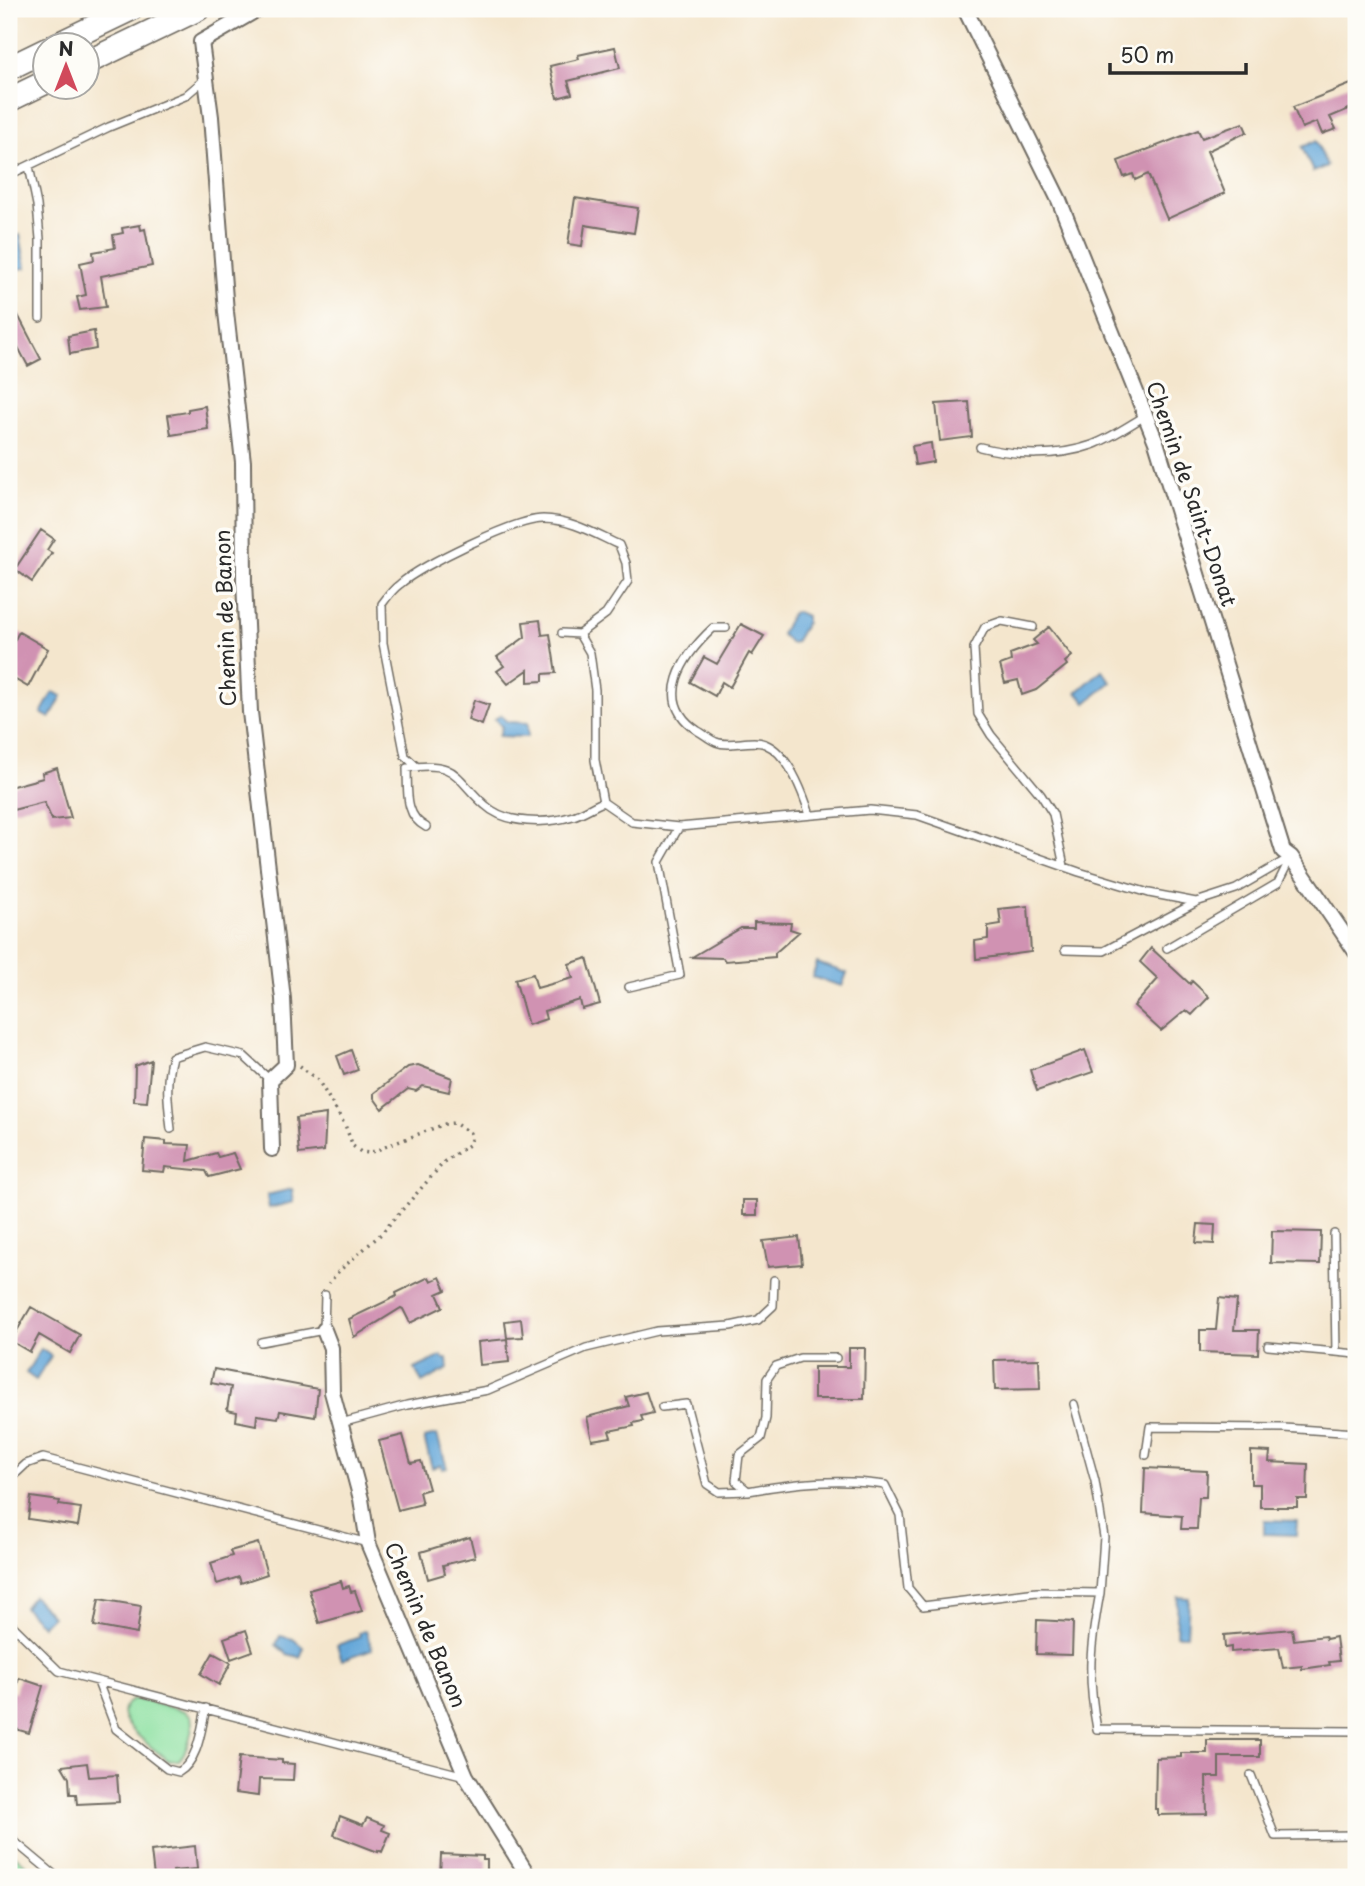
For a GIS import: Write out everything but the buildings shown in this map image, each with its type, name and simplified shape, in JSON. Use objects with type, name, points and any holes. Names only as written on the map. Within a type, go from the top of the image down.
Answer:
[{"type":"highway","points":[[83,32],[131,9]]},
{"type":"highway","points":[[102,55],[198,9]]},
{"type":"highway","points":[[9,68],[32,57]]},
{"type":"highway","points":[[9,100],[32,89]]},
{"type":"street","name":"Chemin de Banon","points":[[258,9],[201,41],[243,462],[244,581],[250,712],[279,960],[286,1058]]},
{"type":"street","name":"Chemin de Saint-Donat","points":[[965,9],[1059,200],[1160,455],[1283,851],[1291,857],[1356,952]]},
{"type":"street","points":[[272,1149],[270,1080],[286,1065],[286,1058]]},
{"type":"street","name":"Chemin de Banon","points":[[324,1330],[331,1348],[332,1392],[361,1499],[368,1543],[466,1776],[529,1877]]},
{"type":"lane","points":[[9,175],[109,127],[185,96],[206,78]]},
{"type":"lane","points":[[30,166],[39,228],[40,318]]},
{"type":"lane","points":[[980,447],[1004,453],[1050,453],[1092,445],[1145,416]]},
{"type":"lane","points":[[417,767],[405,756],[383,643],[382,604],[400,584],[439,560],[496,533],[541,519],[580,526],[619,545],[626,563],[628,581],[606,614],[579,634],[562,633]]},
{"type":"lane","points":[[1033,626],[1002,621],[985,627],[974,648],[978,714],[991,735],[1041,795],[1053,814],[1064,866]]},
{"type":"lane","points":[[726,628],[713,628],[697,643],[680,667],[676,703],[687,723],[717,743],[764,743],[784,759],[810,815]]},
{"type":"lane","points":[[579,634],[590,653],[595,690],[595,760],[603,802],[632,822],[679,827],[870,810],[917,815],[1064,866],[1149,892],[1196,902]]},
{"type":"lane","points":[[426,827],[420,824],[410,811],[407,768],[438,767],[458,775],[486,806],[505,818],[540,821],[574,816],[603,802]]},
{"type":"lane","points":[[629,987],[680,975],[659,862],[679,827]]},
{"type":"lane","points":[[1065,950],[1104,951],[1196,902],[1236,889],[1291,857]]},
{"type":"lane","points":[[1167,948],[1278,883],[1291,857]]},
{"type":"lane","points":[[171,1129],[167,1093],[168,1070],[172,1057],[205,1048],[244,1056],[270,1080]]},
{"type":"lane","points":[[1334,1234],[1336,1352]]},
{"type":"lane","points":[[339,1423],[407,1405],[488,1390],[586,1348],[657,1331],[730,1326],[758,1320],[774,1306],[774,1280]]},
{"type":"lane","points":[[261,1342],[324,1330],[325,1295]]},
{"type":"lane","points":[[1268,1346],[1356,1354]]},
{"type":"lane","points":[[748,1490],[736,1481],[739,1455],[761,1438],[766,1419],[767,1378],[776,1366],[800,1358],[836,1358]]},
{"type":"lane","points":[[662,1407],[686,1404],[707,1483],[719,1492],[807,1481],[853,1480],[885,1485],[900,1515],[908,1588],[923,1605],[1037,1592],[1100,1593]]},
{"type":"lane","points":[[1074,1404],[1095,1481],[1104,1536],[1100,1593],[1090,1645],[1090,1693],[1097,1729],[1356,1731]]},
{"type":"lane","points":[[1146,1455],[1150,1427],[1284,1428],[1356,1433]]},
{"type":"lane","points":[[9,1480],[26,1464],[43,1458],[368,1543]]},
{"type":"lane","points":[[9,1622],[59,1671],[466,1776]]},
{"type":"lane","points":[[98,1682],[116,1729],[167,1769],[179,1772],[187,1768],[197,1749],[206,1708]]},
{"type":"lane","points":[[1251,1775],[1275,1836],[1356,1835]]},
{"type":"lane","points":[[9,1837],[57,1877]]},
{"type":"path","points":[[286,1058],[318,1080],[345,1125],[354,1146],[361,1152],[369,1153],[445,1124],[454,1123],[470,1133],[471,1139],[469,1145],[445,1161],[433,1173],[381,1234],[338,1271],[329,1283],[325,1295]]},
{"type":"green space","points":[[135,1699],[185,1711],[191,1716],[190,1739],[179,1760],[169,1761],[143,1740],[127,1722],[123,1713],[126,1705]]},
{"type":"green space","points":[[9,1850],[41,1877],[9,1877]]},
{"type":"water","points":[[1316,141],[1327,166],[1313,172],[1302,147]]},
{"type":"water","points":[[20,235],[26,268],[9,270],[9,237]]},
{"type":"water","points":[[792,613],[806,616],[806,623],[795,642],[790,643],[781,634]]},
{"type":"water","points":[[1102,670],[1111,682],[1086,703],[1077,692]]},
{"type":"water","points":[[53,692],[62,696],[50,718],[41,713]]},
{"type":"water","points":[[501,715],[507,722],[528,723],[528,737],[499,736],[502,727],[495,719]]},
{"type":"water","points":[[817,963],[847,973],[842,986],[812,977]]},
{"type":"water","points":[[292,1189],[294,1202],[269,1208],[267,1195]]},
{"type":"water","points":[[41,1349],[51,1356],[36,1380],[26,1373]]},
{"type":"water","points":[[442,1356],[447,1359],[448,1369],[422,1383],[415,1369]]},
{"type":"water","points":[[437,1435],[447,1468],[442,1469],[441,1465],[432,1468],[424,1438]]},
{"type":"water","points":[[1264,1520],[1297,1521],[1296,1535],[1264,1534]]},
{"type":"water","points":[[33,1596],[52,1616],[42,1626],[24,1607]]},
{"type":"water","points":[[1178,1597],[1189,1598],[1187,1635],[1176,1635]]},
{"type":"water","points":[[366,1630],[372,1649],[342,1660],[337,1645],[360,1637],[359,1633]]},
{"type":"water","points":[[280,1636],[293,1639],[304,1648],[300,1657],[287,1654],[276,1645]]}]
